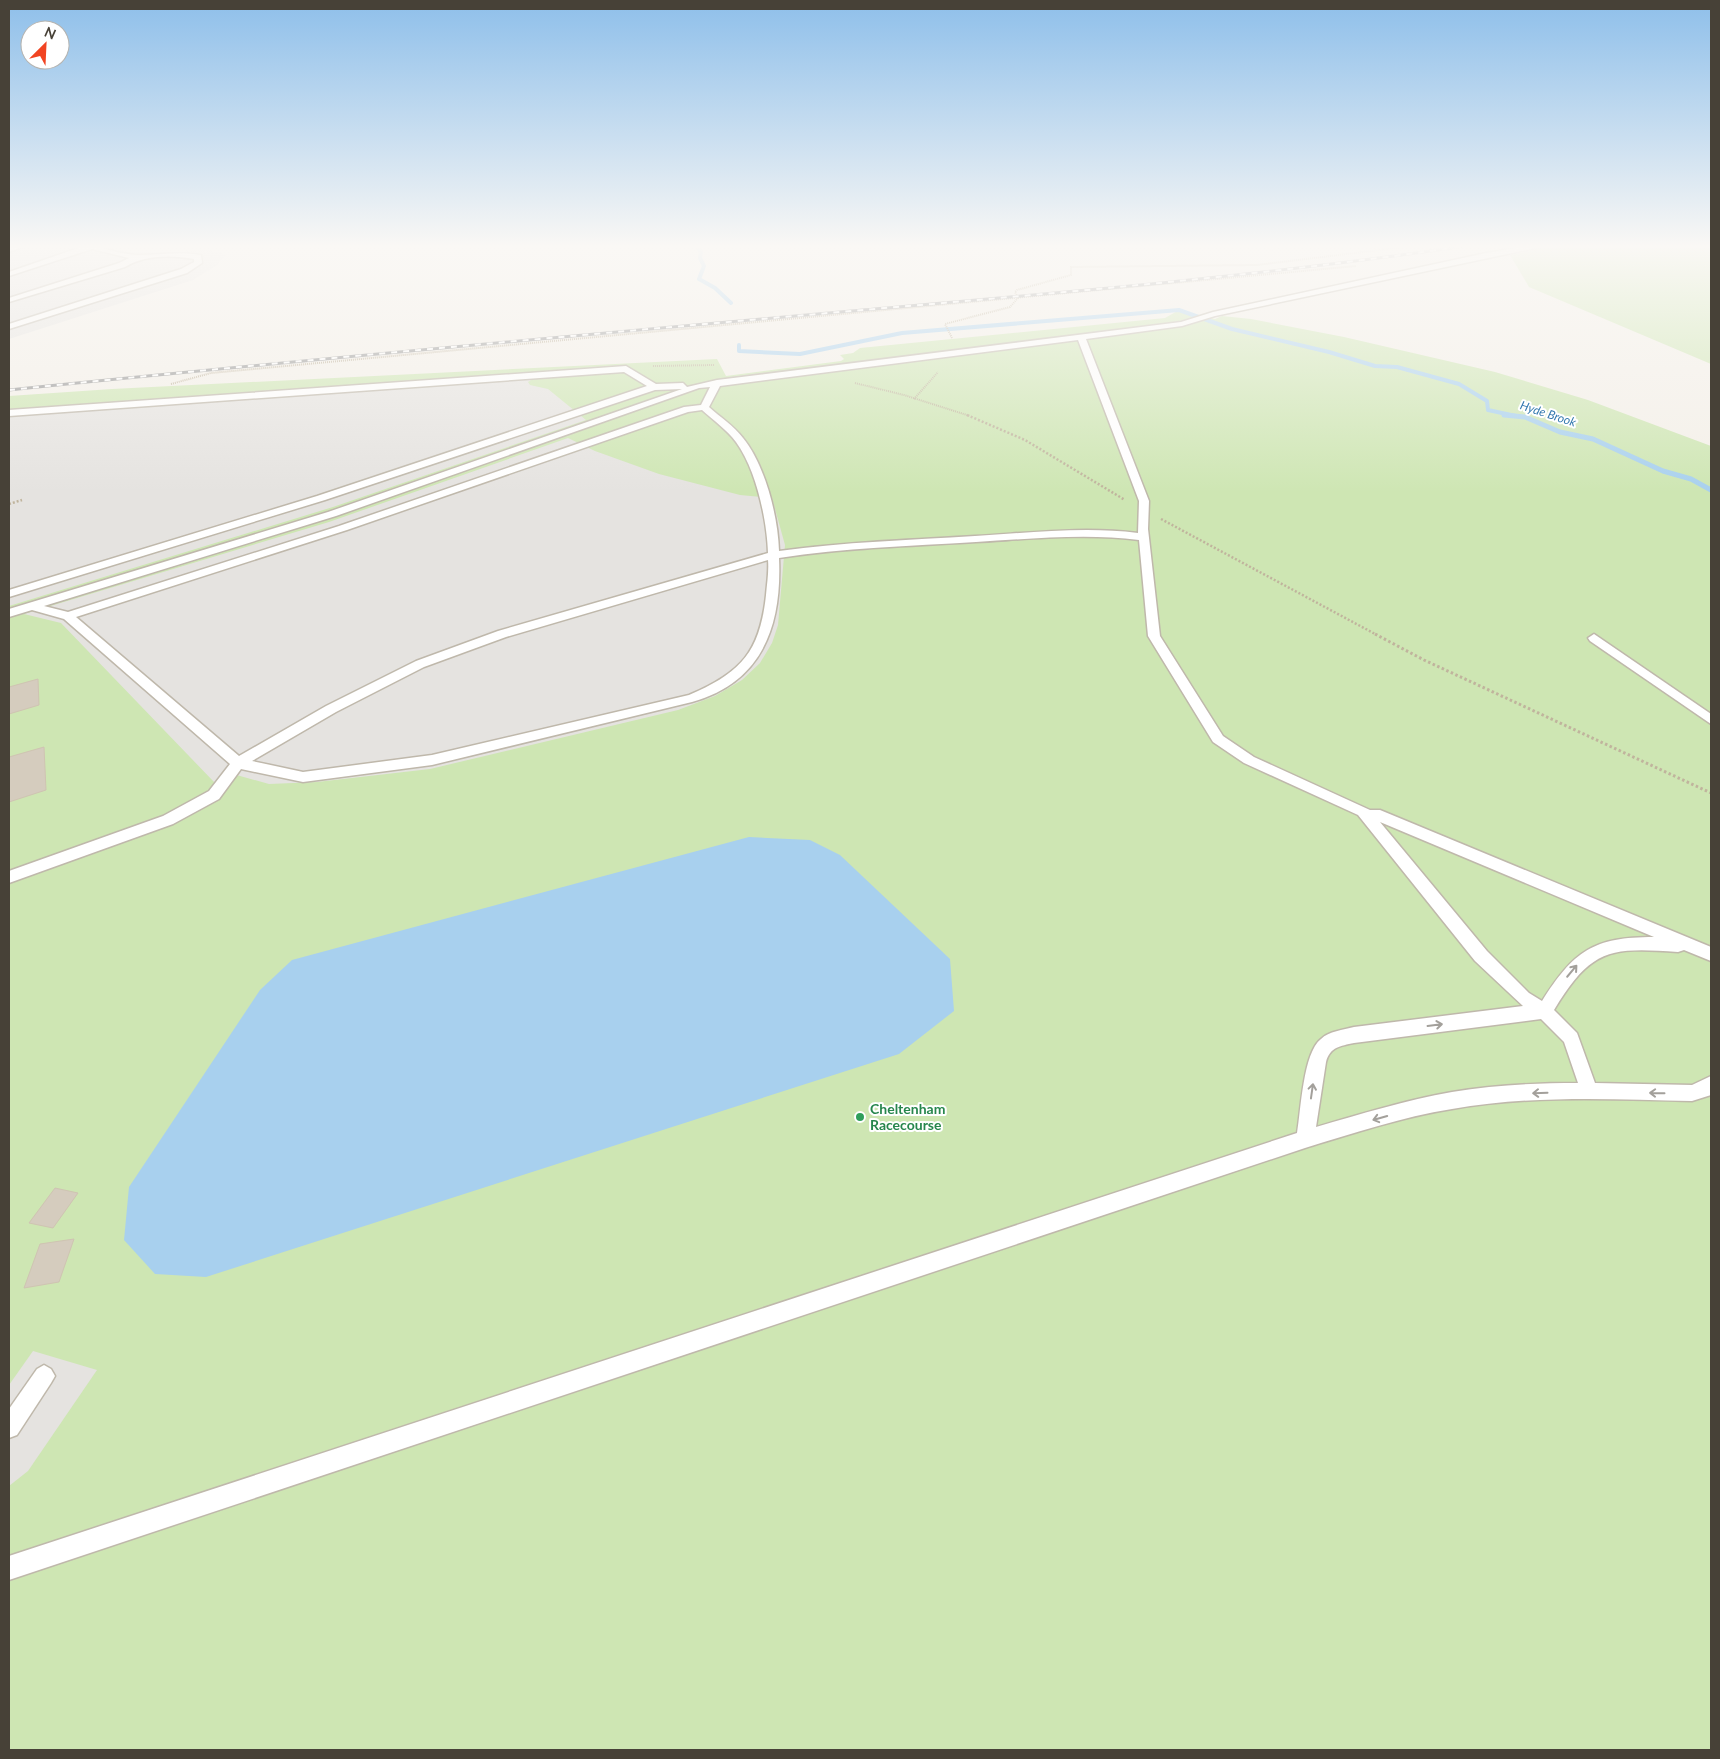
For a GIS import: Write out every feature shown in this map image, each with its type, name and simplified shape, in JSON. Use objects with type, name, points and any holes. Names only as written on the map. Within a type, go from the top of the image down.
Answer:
[{"type":"lane","points":[[9,594],[321,498],[654,387],[698,386],[1151,328]]},
{"type":"lane","points":[[1082,337],[1144,501],[1144,537],[1154,636],[1218,740],[1249,760],[1363,811],[1481,956],[1523,998],[1544,1011],[1571,1038],[1589,1091]]},
{"type":"lane","points":[[9,413],[626,369],[654,387]]},
{"type":"lane","points":[[704,407],[717,383]]},
{"type":"lane","points":[[9,613],[332,514],[698,386]]},
{"type":"lane","points":[[30,606],[68,616],[238,763],[303,777],[442,758],[692,698],[716,688],[742,670],[759,646],[769,623],[774,555],[773,535],[755,464],[739,439],[704,407],[687,409],[343,528],[68,616]]},
{"type":"lane","points":[[9,877],[168,820],[214,795],[238,763],[331,709],[420,664],[502,634],[774,555],[824,548],[1058,534],[1113,533],[1144,537]]},
{"type":"lane","points":[[1594,638],[1711,720]]},
{"type":"lane","points":[[1375,814],[1711,954]]},
{"type":"lane","points":[[1305,1139],[1317,1062],[1320,1050],[1328,1041],[1354,1035],[1544,1011],[1569,973],[1581,960],[1626,944],[1692,946]]},
{"type":"lane","points":[[9,1568],[1305,1139],[1438,1104],[1512,1094],[1589,1091],[1692,1093],[1705,1090],[1711,1084]]},
{"type":"lane","points":[[9,1427],[44,1376]]},
{"type":"path","points":[[165,385],[211,373],[694,328]]},
{"type":"path","points":[[914,399],[951,358],[948,355],[956,347],[947,328]]},
{"type":"path","points":[[854,383],[962,414],[1046,451],[1144,510],[1424,660],[1711,793]]},
{"type":"path","points":[[9,504],[22,500]]},
{"type":"green space","name":"Cheltenham Racecourse","points":[[1062,328],[1298,328],[1495,372],[1588,400],[1711,446],[1711,1750],[9,1750],[9,396],[112,389],[717,359],[726,376],[841,361],[844,359],[840,355],[853,353],[860,348]]},
{"type":"green space","points":[[1626,328],[1711,328],[1711,364]]},
{"type":"shaded area","points":[[9,328],[43,328],[9,339]]},
{"type":"shaded area","points":[[507,378],[531,380],[528,382],[530,385],[548,389],[586,420],[333,507],[9,606],[9,413]]},
{"type":"shaded area","points":[[568,438],[595,451],[659,474],[740,495],[772,498],[785,545],[778,625],[772,643],[760,663],[742,680],[715,696],[678,710],[430,769],[317,782],[269,784],[233,774],[215,783],[61,623],[24,614],[329,522]]},
{"type":"shaded area","points":[[33,1351],[97,1370],[28,1471],[9,1486],[9,1385]]},
{"type":"water","points":[[749,837],[810,840],[840,855],[950,959],[954,1011],[899,1054],[206,1277],[155,1274],[124,1240],[129,1187],[260,990],[292,960]]},
{"type":"building","points":[[38,679],[39,705],[9,714],[9,687]]},
{"type":"building","points":[[44,747],[46,790],[9,802],[9,757]]},
{"type":"building","points":[[55,1188],[78,1193],[53,1228],[29,1223]]},
{"type":"building","points":[[74,1239],[59,1282],[24,1288],[40,1244]]},
{"type":"waterway","name":"Hyde Brook","points":[[739,345],[739,351],[800,354],[902,333],[961,328]]},
{"type":"waterway","name":"Hyde Brook","points":[[1229,328],[1329,352],[1375,366],[1397,367],[1459,384],[1487,401],[1488,410],[1516,416]]},
{"type":"waterway","name":"Hyde Brook","points":[[1504,415],[1525,417],[1560,432],[1593,439],[1663,471],[1691,479],[1711,490]]},
{"type":"railway","points":[[9,390],[661,328]]},
{"type":"place","name":"Cheltenham Racecourse","points":[[860,1117]]}]
